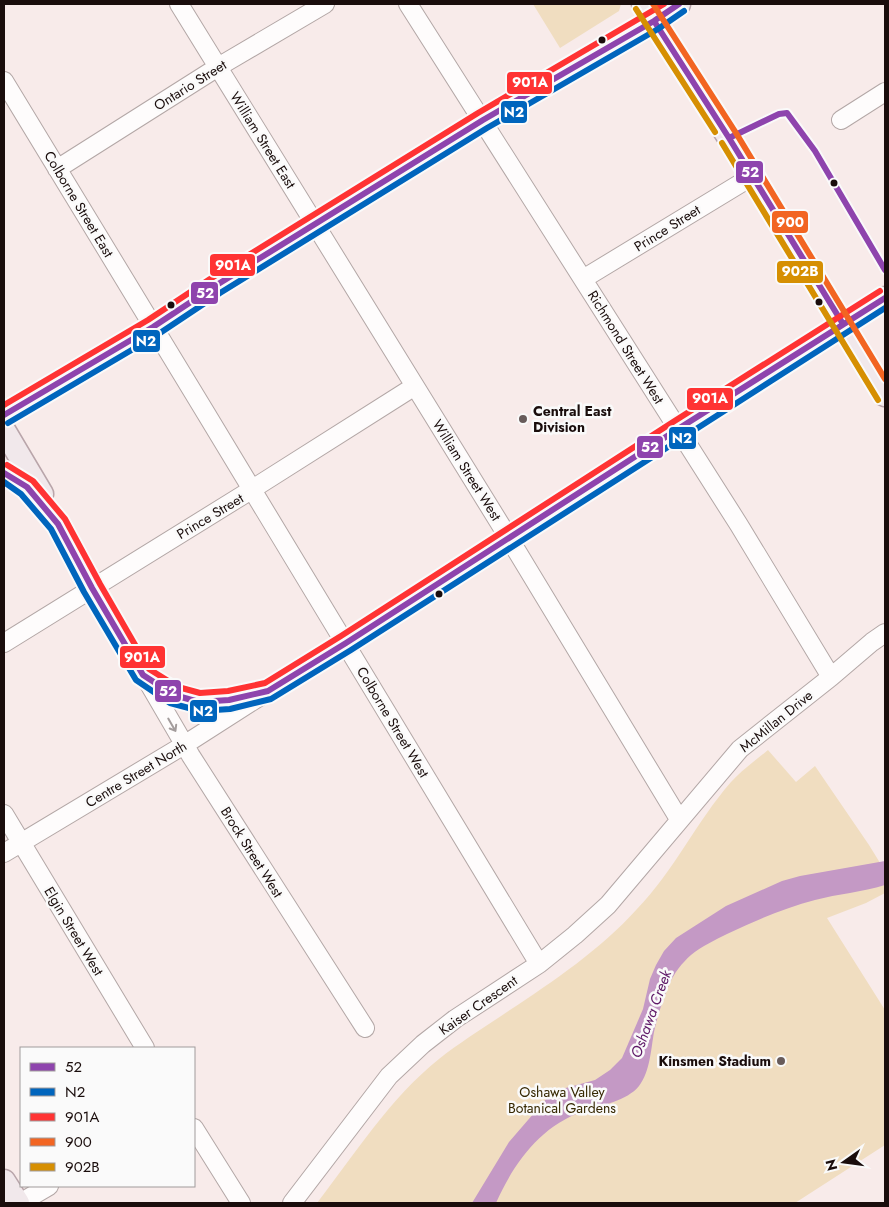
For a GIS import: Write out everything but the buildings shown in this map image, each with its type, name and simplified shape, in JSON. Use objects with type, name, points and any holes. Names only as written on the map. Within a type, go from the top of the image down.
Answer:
[{"type":"main road","points":[[4,415],[154,327],[215,286],[483,120],[648,12],[680,4]]},
{"type":"main road","points":[[648,12],[843,324],[885,395]]},
{"type":"main road","name":"Centre Street North","points":[[199,702],[229,700],[268,691],[885,298]]},
{"type":"main road","points":[[4,430],[36,482],[58,524]]},
{"type":"main road","name":"Brock Street West","points":[[4,473],[27,487],[58,524],[92,588],[143,675],[174,695],[199,702]]},
{"type":"main road","points":[[4,1181],[19,1203]]},
{"type":"street","name":"William Street East","points":[[178,4],[315,225]]},
{"type":"street","name":"Ontario Street","points":[[57,169],[218,67],[325,4]]},
{"type":"street","name":"Richmond Street West","points":[[408,4],[739,525],[831,677]]},
{"type":"street","name":"Colborne Street East","points":[[4,81],[154,327]]},
{"type":"street","points":[[841,120],[885,92]]},
{"type":"street","name":"Prince Street","points":[[583,280],[751,176]]},
{"type":"street","name":"William Street West","points":[[315,225],[509,539],[678,820]]},
{"type":"street","name":"Colborne Street West","points":[[154,327],[538,964]]},
{"type":"street","name":"Prince Street","points":[[4,643],[252,490],[415,386]]},
{"type":"street","name":"McMillan Drive","points":[[678,820],[740,749],[885,633]]},
{"type":"street","name":"Brock Street West","points":[[143,675],[184,745],[365,1028]]},
{"type":"street","name":"Centre Street North","points":[[4,853],[184,745],[268,691]]},
{"type":"street","name":"Elgin Street West","points":[[4,814],[144,1047]]},
{"type":"street","name":"Kaiser Crescent","points":[[292,1203],[389,1076],[423,1044],[455,1019],[538,964],[575,935],[608,905],[673,829],[678,820]]},
{"type":"street","points":[[195,1130],[241,1203]]},
{"type":"street","points":[[19,1203],[47,1187]]},
{"type":"green space","points":[[533,4],[621,4],[619,11],[560,48]]},
{"type":"green space","name":"Oshawa Valley Botanical Gardens","points":[[768,750],[796,782],[815,766],[885,871],[885,893],[866,903],[827,918],[885,1010],[885,1145],[795,1203],[317,1203],[374,1127],[421,1074],[454,1047],[574,966],[622,924],[662,879],[718,797],[744,769]]},
{"type":"water","name":"Oshawa Creek","points":[[885,861],[885,885],[815,900],[782,911],[727,934],[691,955],[676,972],[667,990],[655,1026],[646,1074],[639,1086],[621,1099],[584,1111],[554,1126],[520,1160],[496,1203],[472,1203],[509,1142],[547,1098],[562,1089],[595,1080],[610,1070],[622,1058],[643,1009],[650,979],[656,965],[664,951],[676,938],[726,906],[782,881]]},
{"type":"transit line","name":"900","points":[[653,4],[736,133],[885,379]]},
{"type":"transit line","name":"901A","points":[[4,405],[148,320],[210,279],[478,113],[664,4]]},
{"type":"transit line","name":"52","points":[[4,415],[153,327],[215,286],[483,120],[654,21],[679,4]]},
{"type":"transit line","name":"902B","points":[[636,9],[715,132]]},
{"type":"transit line","name":"N2","points":[[8,423],[157,335],[220,293],[487,128],[658,29],[684,11]]},
{"type":"transit line","name":"52","points":[[654,21],[729,138],[843,324]]},
{"type":"transit line","name":"52","points":[[729,138],[779,114],[787,113],[815,151],[885,270]]},
{"type":"transit line","name":"902B","points":[[722,143],[878,400]]},
{"type":"transit line","name":"901A","points":[[7,465],[33,481],[65,519],[149,669],[178,687],[200,693],[228,691],[265,683],[880,291]]},
{"type":"transit line","name":"52","points":[[4,473],[27,487],[58,524],[92,588],[143,675],[174,695],[199,702],[229,700],[268,691],[885,298]]},
{"type":"transit line","name":"N2","points":[[4,482],[21,494],[51,529],[84,592],[136,680],[170,703],[200,711],[230,709],[271,699],[351,650],[885,308]]},
{"type":"place","name":"Central East Division","points":[[523,419]]},
{"type":"place","name":"Kinsmen Stadium","points":[[781,1061]]}]
